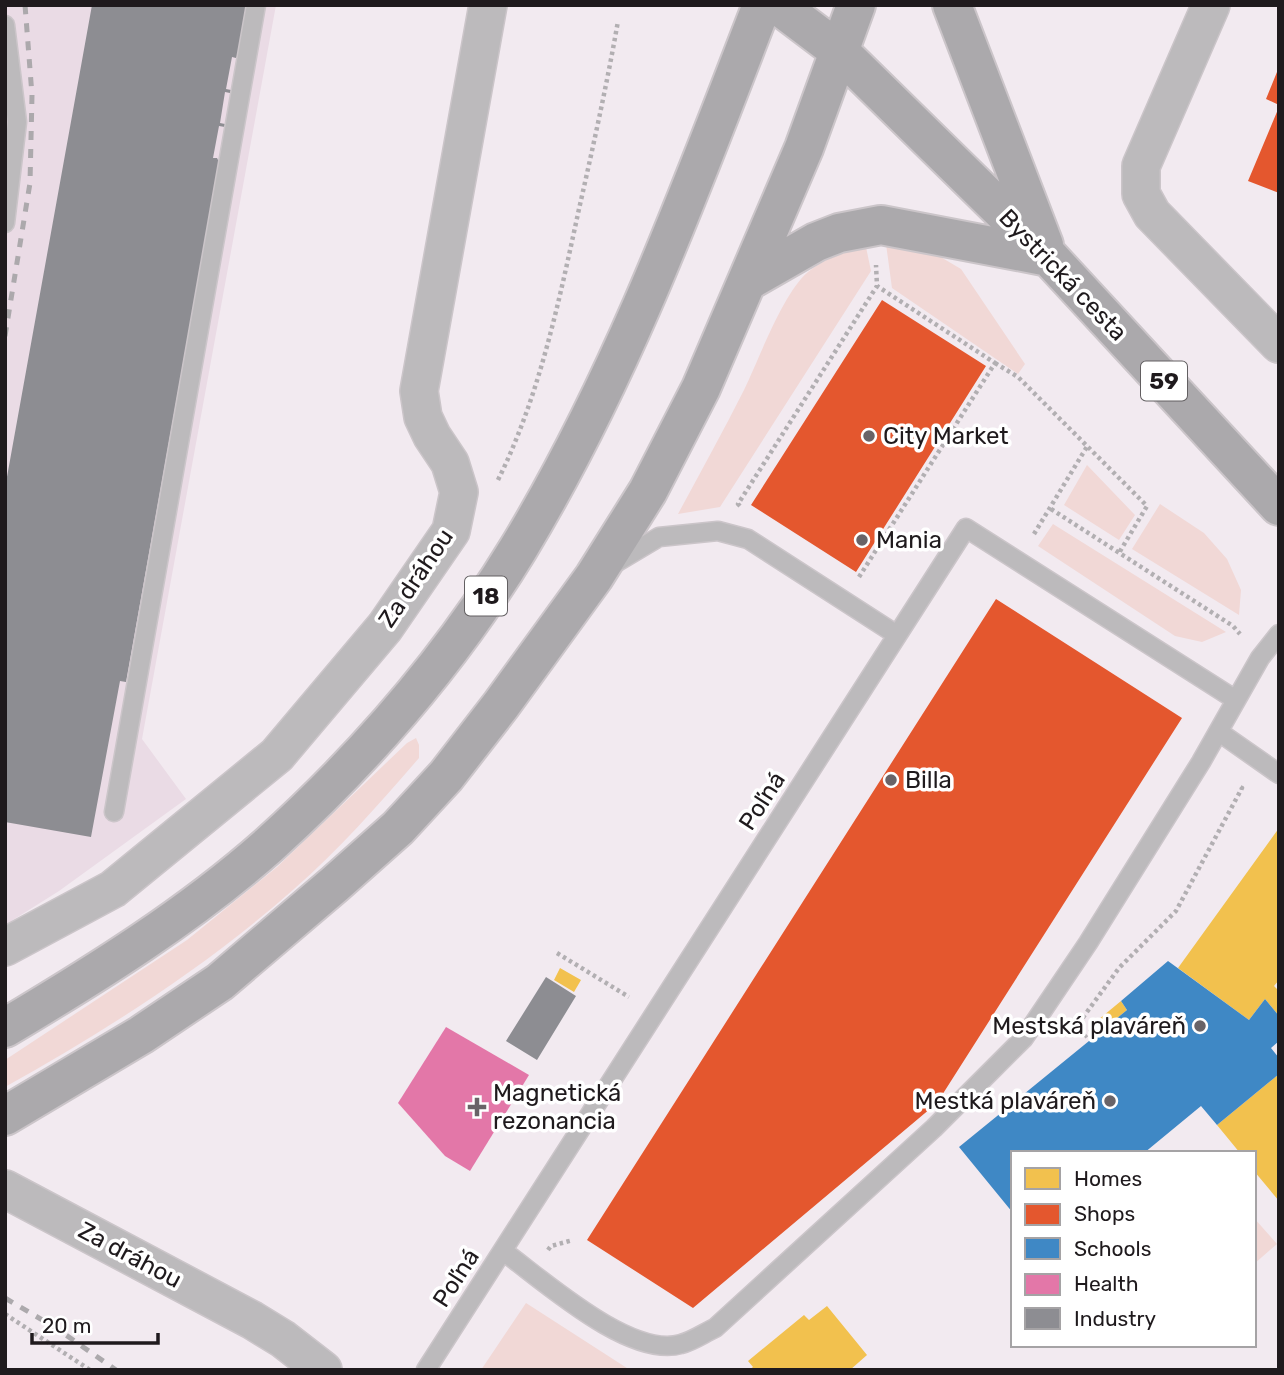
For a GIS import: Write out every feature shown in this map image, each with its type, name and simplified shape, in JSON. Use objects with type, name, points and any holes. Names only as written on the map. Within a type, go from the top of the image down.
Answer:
[{"type":"main road","name":"18","points":[[5,1028],[117,961],[267,847],[334,782],[390,722],[439,662],[516,552],[559,478],[590,417],[683,208],[762,5]]},
{"type":"main road","name":"Bystrická cesta","points":[[778,5],[839,51],[1049,257],[1279,506]]},
{"type":"main road","points":[[13,1112],[141,1035],[220,982],[398,828],[446,776],[538,655],[593,577],[648,491],[701,388],[748,281],[804,148],[856,5]]},
{"type":"main road","points":[[952,5],[1049,257]]},
{"type":"main road","points":[[748,281],[816,242],[839,233],[881,225],[1049,257]]},
{"type":"street","name":"Za dráhou","points":[[5,947],[113,889],[277,755],[385,627],[452,531],[459,492],[450,463],[423,417],[419,391],[488,5]]},
{"type":"street","points":[[1211,5],[1141,166],[1141,194],[1152,214],[1279,344]]},
{"type":"street","name":"Za dráhou","points":[[5,1189],[252,1320],[283,1339],[323,1370]]},
{"type":"lane","points":[[114,812],[256,5]]},
{"type":"lane","points":[[5,25],[17,122],[5,223]]},
{"type":"lane","name":"Poľná","points":[[426,1370],[966,528],[1236,700]]},
{"type":"lane","points":[[593,577],[659,537],[718,531],[748,539],[897,635]]},
{"type":"lane","points":[[503,1251],[587,1314],[648,1345],[679,1345],[715,1328],[934,1128],[1024,1038],[1088,943],[1219,732],[1260,658],[1279,634]]},
{"type":"lane","points":[[1219,732],[1279,774]]},
{"type":"path","points":[[496,484],[520,430],[543,360],[560,293],[618,21]]},
{"type":"path","points":[[597,91],[604,92]]},
{"type":"path","points":[[749,511],[738,504],[877,286],[875,260]]},
{"type":"path","points":[[877,286],[1018,377],[1147,506],[1119,552]]},
{"type":"path","points":[[553,292],[560,293]]},
{"type":"path","points":[[845,603],[995,363]]},
{"type":"path","points":[[524,390],[532,393]]},
{"type":"path","points":[[1033,536],[1088,445]]},
{"type":"path","points":[[1051,509],[1233,626],[1260,658]]},
{"type":"path","points":[[557,953],[630,998]]},
{"type":"path","points":[[5,1314],[90,1370]]},
{"type":"shaded area","points":[[5,5],[276,5],[142,739],[186,799],[59,891],[5,925]]},
{"type":"shaded area","points":[[886,244],[927,249],[961,269],[1025,364],[1018,374],[892,288]]},
{"type":"shaded area","points":[[866,247],[871,271],[720,507],[678,514],[744,390],[781,310],[799,282],[808,272],[828,259]]},
{"type":"shaded area","points":[[1087,465],[1135,515],[1119,540],[1064,505]]},
{"type":"shaded area","points":[[1160,504],[1204,533],[1227,559],[1241,590],[1239,615],[1132,549]]},
{"type":"shaded area","points":[[1053,524],[1226,632],[1202,642],[1175,636],[1038,546]]},
{"type":"shaded area","points":[[416,738],[419,758],[327,858],[260,918],[155,996],[5,1087],[5,1060],[187,940],[277,867],[407,743]]},
{"type":"shaded area","points":[[1256,1220],[1277,1244],[1256,1262]]},
{"type":"shaded area","points":[[526,1303],[630,1370],[481,1370]]},
{"type":"building: Homes","points":[[1279,828],[1279,980],[1274,986],[1279,991],[1279,1016],[1265,999],[1249,1020],[1178,968]]},
{"type":"building: Homes","points":[[560,968],[581,980],[574,992],[554,980]]},
{"type":"building: Homes","points":[[1121,1001],[1127,1010],[1099,1033],[1092,1025]]},
{"type":"building: Homes","points":[[1279,1074],[1279,1201],[1256,1173],[1256,1151],[1238,1151],[1217,1125]]},
{"type":"building: Homes","points":[[827,1306],[867,1355],[850,1370],[749,1370],[753,1367],[748,1361],[804,1315],[809,1320]]},
{"type":"building: Shops","points":[[1279,67],[1279,105],[1266,99]]},
{"type":"building: Shops","points":[[1279,107],[1279,193],[1248,181]]},
{"type":"building: Shops","name":"City Market","points":[[882,300],[986,366],[856,572],[751,505]]},
{"type":"building: Shops","points":[[996,599],[1182,718],[937,1103],[693,1308],[587,1240]]},
{"type":"building: Schools","points":[[1168,961],[1249,1020],[1265,999],[1279,1016],[1279,1041],[1271,1048],[1279,1058],[1279,1074],[1217,1125],[1201,1106],[1146,1151],[1011,1151],[1011,1211],[959,1147],[1127,1010],[1121,1001]]},
{"type":"building: Health","name":"Magnetická rezonancia","points":[[446,1027],[529,1075],[470,1171],[445,1156],[398,1103]]},
{"type":"building: Industry","points":[[92,5],[246,5],[238,55],[236,58],[232,57],[226,89],[231,90],[230,93],[225,92],[220,123],[225,124],[225,127],[219,126],[213,158],[217,158],[219,162],[126,682],[120,681],[91,837],[5,822],[5,488]]},
{"type":"building: Industry","points":[[546,977],[576,996],[537,1060],[506,1041]]},
{"type":"railway","points":[[5,336],[30,183],[32,95],[25,5]]},
{"type":"railway","points":[[5,1298],[56,1328],[116,1370]]},
{"type":"place","name":"City Market","points":[[869,436]]},
{"type":"place","name":"Mania","points":[[862,540]]},
{"type":"place","name":"Billa","points":[[891,780]]},
{"type":"place","name":"Mestská plaváreň","points":[[1200,1026]]},
{"type":"place","name":"Mestká plaváreň","points":[[1110,1101]]},
{"type":"place","name":"Magnetická rezonancia","points":[[477,1107]]}]
